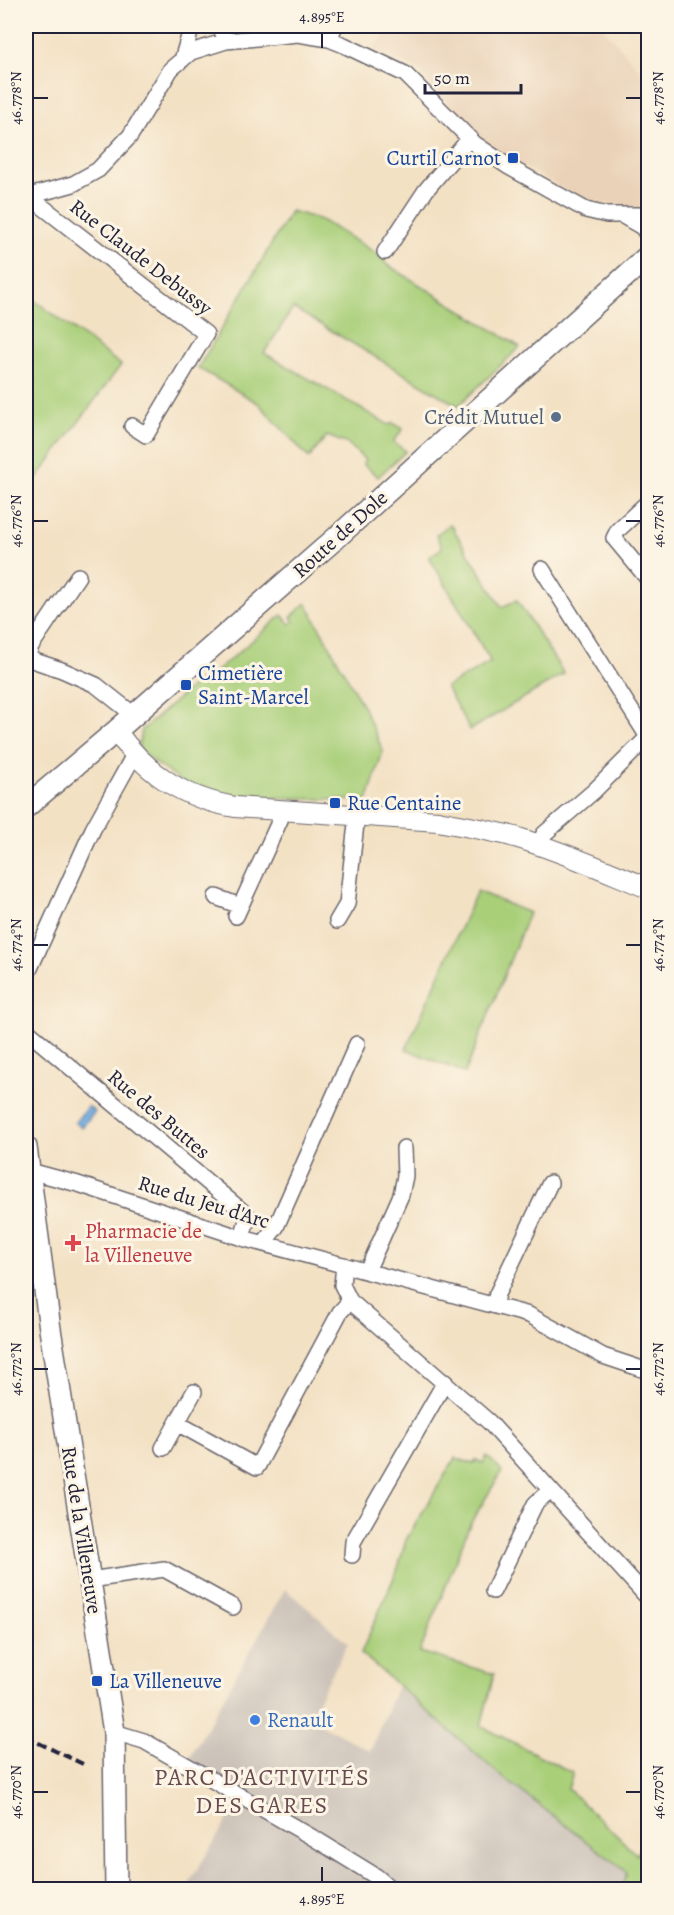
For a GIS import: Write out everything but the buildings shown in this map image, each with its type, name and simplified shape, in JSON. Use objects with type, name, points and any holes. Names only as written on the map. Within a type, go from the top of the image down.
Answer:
[{"type":"main road","name":"Route de Dole","points":[[26,807],[336,538],[648,256]]},
{"type":"main road","name":"Rue de la Villeneuve","points":[[26,1147],[27,1171],[50,1329],[114,1732],[116,1890]]},
{"type":"street","points":[[182,60],[192,26]]},
{"type":"street","points":[[220,26],[226,41]]},
{"type":"street","points":[[29,196],[73,184],[98,170],[130,136],[171,69],[191,52],[226,41],[332,32],[361,52],[405,74],[470,138],[509,167],[586,210],[623,216],[648,215]]},
{"type":"street","points":[[385,252],[426,190],[470,138]]},
{"type":"street","name":"Rue Claude Debussy","points":[[29,196],[206,334],[146,435],[132,426]]},
{"type":"street","points":[[623,216],[642,227],[648,235]]},
{"type":"street","points":[[648,502],[618,530],[615,538],[648,579]]},
{"type":"street","points":[[538,845],[544,834],[594,791],[648,737],[542,569]]},
{"type":"street","points":[[78,576],[31,646],[26,658],[96,685],[134,715]]},
{"type":"street","points":[[116,731],[134,755],[153,772],[192,796],[212,803],[236,807],[438,821],[513,837],[572,857],[648,888]]},
{"type":"street","points":[[26,977],[93,829],[134,755]]},
{"type":"street","points":[[216,897],[238,911],[280,820],[282,810]]},
{"type":"street","points":[[337,921],[347,904],[357,815]]},
{"type":"street","name":"Rue des Buttes","points":[[26,1030],[248,1216],[242,1238]]},
{"type":"street","points":[[264,1243],[276,1227],[357,1044]]},
{"type":"street","points":[[367,1271],[401,1196],[405,1176],[404,1148]]},
{"type":"street","name":"Rue du Jeu d'Arc","points":[[27,1171],[78,1184],[242,1238],[529,1315],[603,1356],[648,1371]]},
{"type":"street","points":[[494,1305],[497,1294],[550,1182]]},
{"type":"street","points":[[344,1264],[342,1286],[350,1301],[489,1422],[648,1598]]},
{"type":"street","points":[[177,1423],[257,1467],[340,1312],[350,1301]]},
{"type":"street","points":[[352,1555],[353,1542],[445,1382]]},
{"type":"street","points":[[163,1448],[194,1392]]},
{"type":"street","points":[[493,1591],[535,1504],[550,1490]]},
{"type":"street","points":[[90,1580],[164,1569],[233,1607]]},
{"type":"street","points":[[114,1732],[144,1741],[377,1876],[392,1890]]},
{"type":"shaded area","points":[[410,26],[602,26],[648,80],[648,211],[582,200],[516,162],[517,159],[511,156],[508,158],[498,152],[470,129],[420,72],[372,48],[392,28]]},
{"type":"shaded area","points":[[285,1589],[348,1643],[309,1718],[370,1751],[397,1686],[501,1776],[628,1872],[621,1890],[196,1889],[189,1883],[239,1801],[182,1771]]},
{"type":"green space","points":[[291,211],[321,220],[381,256],[386,264],[520,347],[458,406],[293,308],[264,353],[389,425],[393,423],[403,429],[393,442],[406,451],[378,477],[363,464],[365,460],[348,444],[327,436],[309,458],[258,403],[198,368]]},
{"type":"green space","points":[[26,294],[121,365],[37,478],[26,470]]},
{"type":"green space","points":[[450,524],[502,607],[517,600],[564,674],[470,730],[446,687],[491,662],[429,557],[442,548],[436,535]]},
{"type":"green space","points":[[306,603],[364,708],[383,751],[367,801],[236,796],[207,791],[178,779],[155,763],[138,747],[142,730],[201,679],[204,682],[282,615],[290,624],[294,621],[291,617]]},
{"type":"green space","points":[[477,891],[529,913],[465,1073],[406,1049]]},
{"type":"green space","points":[[487,1456],[502,1471],[470,1524],[420,1652],[494,1674],[481,1726],[573,1773],[568,1789],[637,1855],[648,1827],[648,1872],[642,1889],[621,1889],[627,1872],[501,1776],[361,1653],[398,1568],[406,1540],[455,1458],[474,1464],[476,1460],[483,1463]]},
{"type":"water","points":[[88,1106],[95,1112],[82,1127],[75,1122]]},
{"type":"railway","points":[[26,1737],[85,1765]]},
{"type":"place","name":"Curtil Carnot","points":[[513,158]]},
{"type":"place","name":"Crédit Mutuel","points":[[556,417]]},
{"type":"place","name":"Cimetière Saint-Marcel","points":[[186,685]]},
{"type":"place","name":"Rue Centaine","points":[[335,803]]},
{"type":"place","name":"Pharmacie de la Villeneuve","points":[[73,1243]]},
{"type":"place","name":"La Villeneuve","points":[[97,1681]]},
{"type":"place","name":"Renault","points":[[255,1720]]},
{"type":"district","name":"PARC D'ACTIVITÉS DES GARES","points":[[262,1791]]}]
